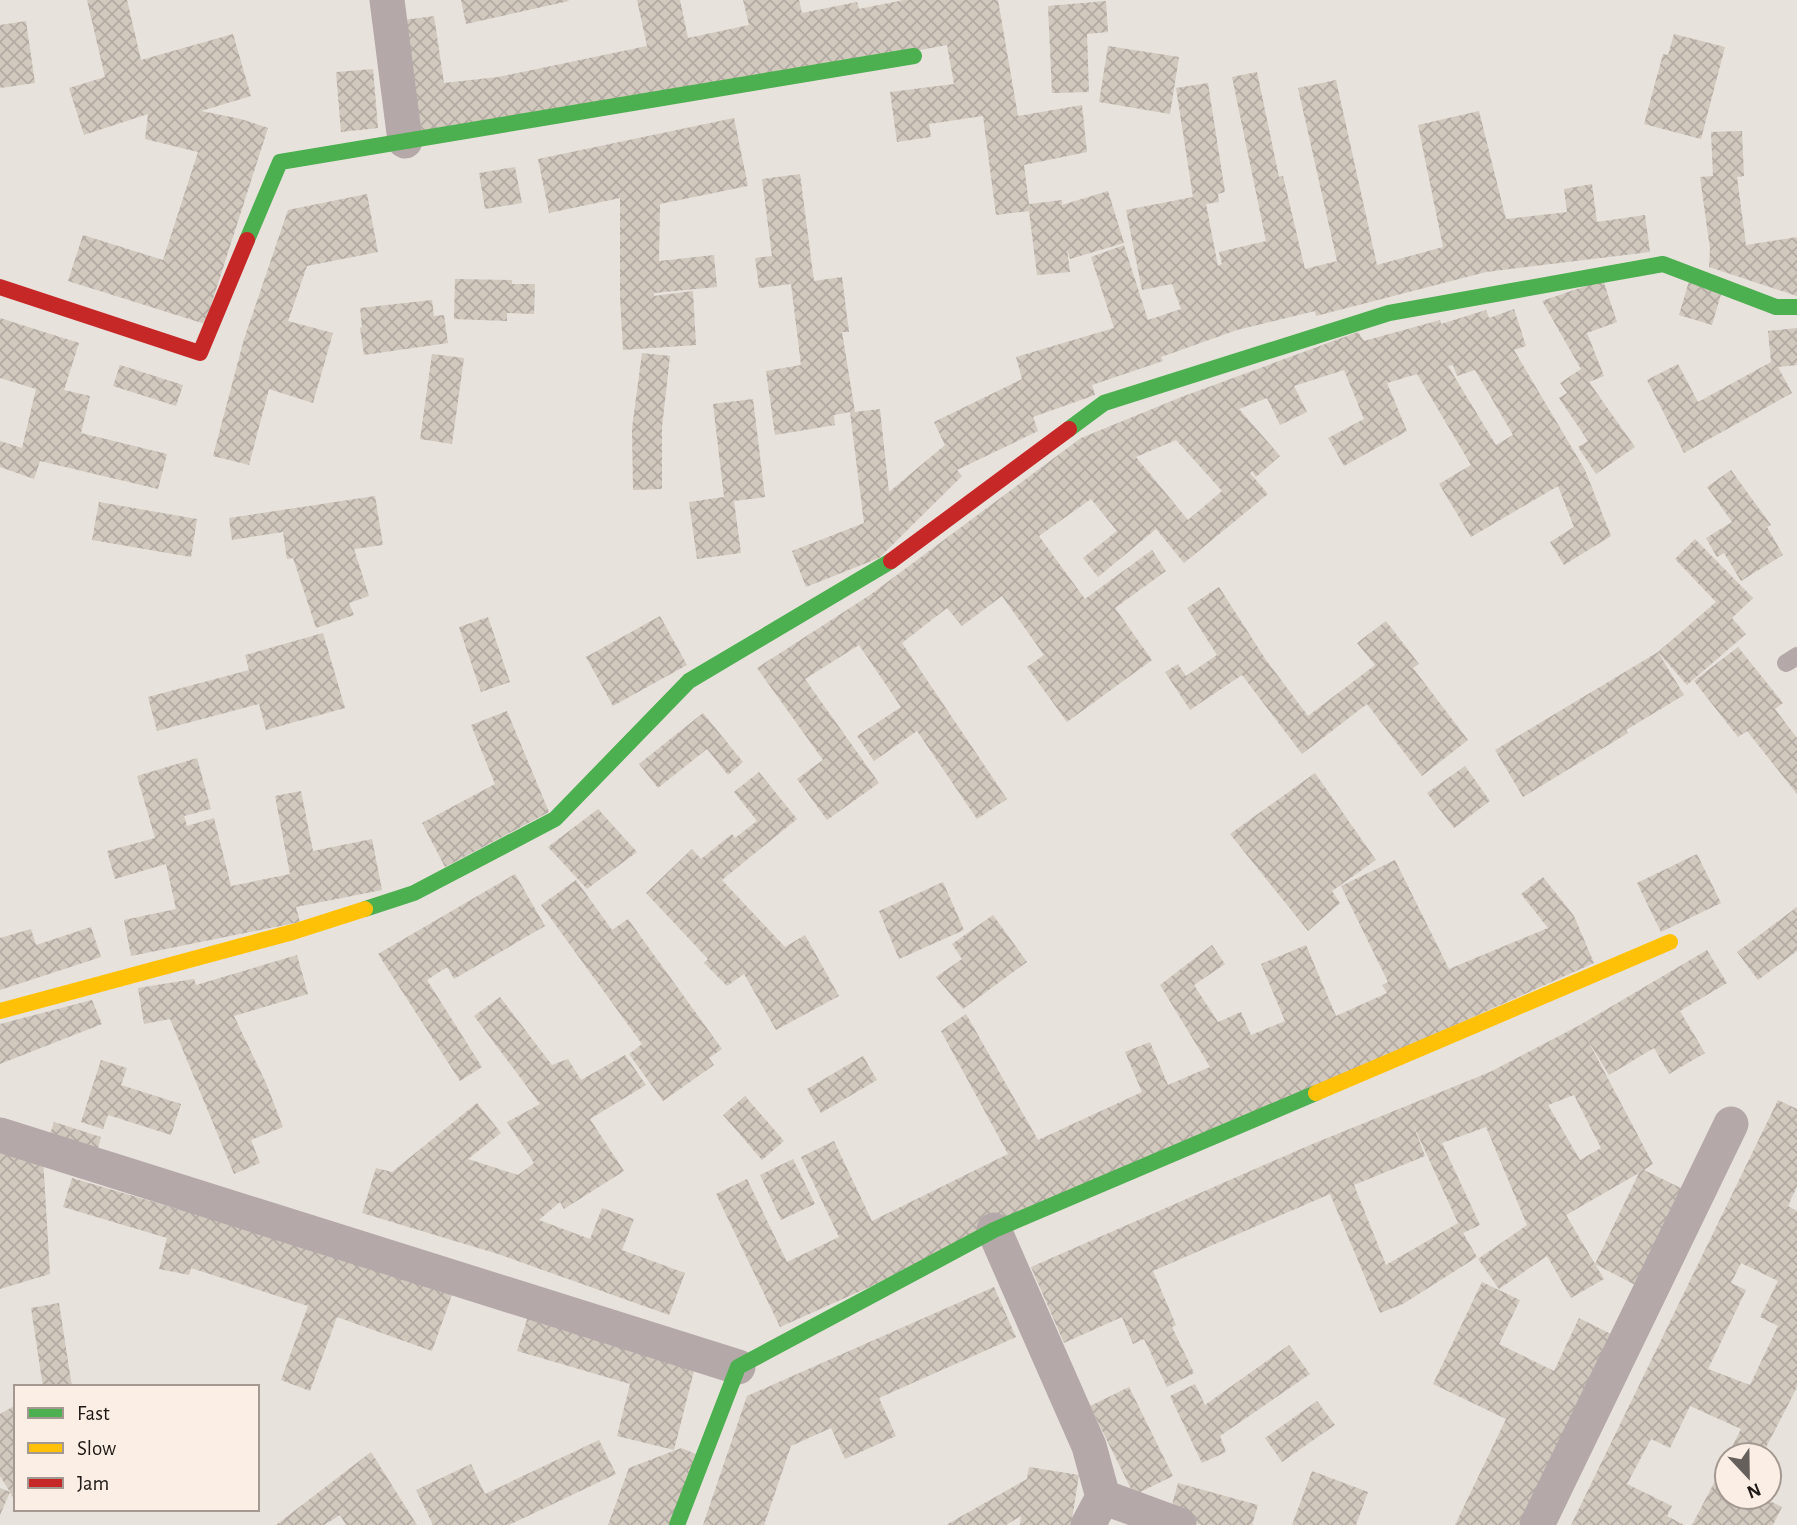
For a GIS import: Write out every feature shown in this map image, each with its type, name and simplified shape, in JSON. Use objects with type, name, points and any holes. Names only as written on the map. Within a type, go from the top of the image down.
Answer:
[{"type":"street","points":[[387,0],[405,141]]},
{"type":"street","points":[[0,287],[200,353],[280,162],[914,56]]},
{"type":"street","points":[[0,1011],[293,932],[414,893],[555,819],[689,681],[895,559],[1104,403],[1389,313],[1663,264],[1776,307],[1797,307]]},
{"type":"street","points":[[677,1525],[738,1367],[994,1230],[1670,942]]},
{"type":"street","points":[[1537,1525],[1731,1125]]},
{"type":"street","points":[[0,1135],[738,1367]]},
{"type":"street","points":[[994,1230],[1089,1446],[1096,1511],[1179,1525]]},
{"type":"building","points":[[87,0],[127,0],[141,60],[233,34],[251,96],[201,111],[268,128],[205,324],[68,281],[83,235],[163,260],[198,152],[145,139],[148,114],[84,135],[69,88],[105,77]]},
{"type":"building","points":[[461,0],[568,0],[569,1],[466,24]]},
{"type":"building","points":[[637,0],[680,0],[688,38],[749,25],[743,0],[799,0],[802,13],[857,2],[859,9],[904,0],[998,0],[1018,116],[1082,105],[1087,152],[1024,165],[1029,204],[1062,200],[1062,205],[1108,191],[1124,243],[1070,259],[1067,249],[1070,272],[1037,275],[1029,211],[996,215],[983,116],[929,124],[931,137],[897,142],[890,92],[954,84],[947,45],[416,143],[397,21],[434,16],[444,83],[498,77],[647,46]]},
{"type":"building","points":[[1106,1],[1108,32],[1087,34],[1089,92],[1052,93],[1048,6]]},
{"type":"building","points":[[26,21],[35,83],[0,88],[0,25]]},
{"type":"building","points":[[1674,34],[1725,47],[1701,139],[1644,124],[1663,54],[1668,55]]},
{"type":"building","points":[[1108,46],[1179,57],[1170,114],[1099,102]]},
{"type":"building","points":[[373,69],[378,128],[341,132],[336,72]]},
{"type":"building","points":[[1257,72],[1279,177],[1283,176],[1305,269],[1337,261],[1298,88],[1336,80],[1377,265],[1443,247],[1418,125],[1479,111],[1506,219],[1567,212],[1564,189],[1592,184],[1597,222],[1645,215],[1650,252],[1486,272],[1316,316],[1315,311],[1237,330],[1161,357],[1163,361],[1092,385],[1095,395],[1033,417],[1038,431],[957,470],[962,476],[879,558],[806,587],[792,551],[864,523],[850,412],[834,415],[835,425],[775,435],[766,371],[801,365],[791,284],[759,288],[755,258],[772,256],[762,179],[800,174],[814,281],[842,277],[849,332],[842,332],[855,412],[880,409],[889,492],[945,445],[934,422],[1022,379],[1016,357],[1114,328],[1091,257],[1124,245],[1148,320],[1181,309],[1172,284],[1142,290],[1126,210],[1193,197],[1176,88],[1208,83],[1225,192],[1218,194],[1219,202],[1206,204],[1218,266],[1222,264],[1219,252],[1266,241],[1232,77]]},
{"type":"building","points":[[734,118],[748,186],[660,204],[659,261],[714,255],[717,287],[654,293],[654,296],[693,291],[696,345],[623,350],[620,198],[549,213],[538,159]]},
{"type":"building","points":[[1742,131],[1744,176],[1737,177],[1746,245],[1797,237],[1797,296],[1709,267],[1710,249],[1700,177],[1713,176],[1711,132]]},
{"type":"building","points":[[515,167],[522,203],[485,209],[479,173]]},
{"type":"building","points":[[367,194],[378,252],[307,266],[288,321],[333,333],[313,403],[269,389],[249,465],[213,456],[244,339],[288,210]]},
{"type":"building","points":[[455,279],[512,280],[512,284],[535,284],[534,314],[507,313],[507,321],[454,319]]},
{"type":"building","points":[[1603,280],[1617,322],[1587,333],[1604,376],[1589,382],[1635,447],[1596,474],[1578,447],[1588,441],[1559,398],[1567,393],[1560,383],[1581,369],[1542,301]]},
{"type":"building","points":[[1689,281],[1722,291],[1712,325],[1679,315]]},
{"type":"building","points":[[432,300],[434,316],[444,315],[448,343],[364,355],[360,308]]},
{"type":"building","points":[[1514,309],[1526,346],[1514,350],[1585,470],[1611,536],[1564,565],[1550,542],[1574,527],[1558,486],[1471,537],[1439,484],[1471,465],[1417,374],[1387,383],[1407,431],[1344,466],[1328,438],[1364,419],[1344,370],[1294,386],[1307,412],[1280,425],[1267,398],[1239,409],[1280,456],[1256,477],[1252,471],[1250,473],[1268,494],[1184,563],[1156,529],[1098,577],[1083,558],[1117,531],[1091,499],[1039,536],[1085,599],[1152,550],[1166,571],[1115,608],[1152,660],[1067,722],[1027,667],[1044,655],[1002,596],[962,626],[947,608],[902,643],[1007,799],[977,819],[917,731],[874,761],[857,736],[901,707],[859,645],[805,679],[879,783],[827,820],[797,779],[823,760],[757,668],[870,595],[1081,438],[1184,396],[1358,332],[1364,341],[1440,320],[1441,324],[1486,310],[1489,318]],"holes":[[[1453,365],[1457,376],[1475,370],[1513,435],[1496,445],[1448,366]],[[1176,440],[1222,491],[1188,520],[1136,457]]]},
{"type":"building","points":[[0,318],[79,343],[64,390],[90,396],[81,433],[167,454],[158,489],[40,461],[34,479],[0,467],[0,441],[22,448],[36,389],[0,378]]},
{"type":"building","points":[[1797,328],[1797,365],[1778,367],[1792,393],[1684,453],[1647,380],[1678,364],[1698,402],[1771,362],[1768,331]]},
{"type":"building","points":[[642,353],[670,356],[662,427],[662,489],[633,490],[632,428]]},
{"type":"building","points":[[432,354],[464,358],[452,444],[420,439]]},
{"type":"building","points":[[120,365],[183,385],[176,406],[113,386]]},
{"type":"building","points":[[753,399],[765,497],[734,501],[741,553],[697,559],[689,502],[724,497],[713,404]]},
{"type":"building","points":[[1731,470],[1771,525],[1767,527],[1783,555],[1741,581],[1724,553],[1717,557],[1706,538],[1732,522],[1707,487]]},
{"type":"building","points":[[375,496],[383,545],[354,549],[369,596],[349,603],[354,615],[316,628],[293,558],[287,559],[283,532],[232,540],[229,518]]},
{"type":"building","points":[[99,502],[197,519],[191,557],[92,540]]},
{"type":"building","points":[[1695,539],[1753,598],[1732,618],[1746,634],[1687,685],[1658,652],[1716,602],[1675,559]]},
{"type":"building","points":[[1219,587],[1266,660],[1308,716],[1375,665],[1357,643],[1386,621],[1419,664],[1413,668],[1468,740],[1422,776],[1367,704],[1302,754],[1242,675],[1190,710],[1165,672],[1178,664],[1186,676],[1217,655],[1187,608]]},
{"type":"building","points":[[660,616],[687,665],[613,706],[586,657]]},
{"type":"building","points":[[488,617],[510,682],[481,692],[459,627]]},
{"type":"building","points":[[323,633],[345,708],[266,730],[259,704],[157,731],[148,697],[249,670],[245,655]]},
{"type":"building","points":[[1738,647],[1783,703],[1775,709],[1797,738],[1797,794],[1747,731],[1738,737],[1694,681]]},
{"type":"building","points":[[1658,652],[1684,695],[1626,730],[1628,733],[1523,797],[1495,750]]},
{"type":"building","points":[[507,711],[549,812],[445,867],[422,823],[495,784],[471,725]]},
{"type":"building","points":[[703,713],[743,762],[728,775],[707,749],[658,788],[639,764]]},
{"type":"building","points":[[197,758],[211,809],[184,816],[187,826],[214,818],[231,886],[290,874],[275,796],[301,791],[313,851],[372,839],[382,890],[296,907],[300,922],[131,956],[124,920],[176,909],[166,864],[115,879],[107,851],[155,838],[137,776]]},
{"type":"building","points":[[1465,766],[1490,801],[1454,828],[1427,793]]},
{"type":"building","points":[[759,772],[797,819],[722,880],[785,947],[805,935],[839,996],[776,1030],[744,974],[727,986],[704,963],[708,959],[646,893],[692,849],[701,859],[732,834],[735,838],[757,821],[734,792]]},
{"type":"building","points":[[1315,773],[1376,860],[1332,891],[1340,903],[1308,931],[1230,834]]},
{"type":"building","points":[[598,809],[637,852],[587,889],[548,847]]},
{"type":"building","points":[[1697,854],[1721,903],[1661,932],[1637,883]]},
{"type":"building","points":[[1395,860],[1449,969],[1548,928],[1521,894],[1543,877],[1574,916],[1594,963],[780,1327],[716,1194],[747,1179],[787,1262],[839,1237],[801,1157],[834,1141],[872,1221],[1008,1154],[941,1031],[966,1014],[1038,1140],[1142,1092],[1125,1052],[1150,1042],[1168,1085],[1210,1067],[1160,985],[1212,945],[1225,964],[1194,985],[1218,1022],[1241,1012],[1251,1035],[1285,1021],[1261,964],[1306,945],[1336,1016],[1387,993],[1382,985],[1388,982],[1341,886]]},
{"type":"building","points":[[515,874],[545,926],[454,979],[447,967],[427,980],[482,1067],[460,1081],[378,954]]},
{"type":"building","points":[[576,880],[612,930],[628,919],[722,1049],[709,1058],[714,1065],[663,1101],[629,1054],[642,1044],[541,905]]},
{"type":"building","points":[[943,882],[964,930],[899,959],[879,911]]},
{"type":"building","points":[[1797,907],[1797,951],[1758,980],[1737,952]]},
{"type":"building","points":[[993,915],[1027,962],[963,1009],[936,977],[962,959],[952,944]]},
{"type":"building","points":[[91,927],[101,957],[0,990],[0,938],[31,929],[36,945]]},
{"type":"building","points":[[1707,950],[1727,983],[1680,1011],[1705,1053],[1669,1074],[1654,1048],[1609,1075],[1586,1037],[1653,1164],[1644,1170],[1687,1191],[1639,1287],[1595,1264],[1604,1279],[1571,1298],[1547,1256],[1499,1289],[1478,1259],[1527,1225],[1486,1127],[1442,1143],[1480,1225],[1463,1233],[1477,1257],[1403,1304],[1380,1313],[1330,1194],[1153,1271],[1176,1325],[1172,1327],[1194,1373],[1167,1387],[1144,1339],[1133,1344],[1122,1317],[1064,1343],[1031,1267],[1310,1145],[1490,1072],[1580,1025]],"holes":[[[1574,1095],[1601,1148],[1580,1160],[1548,1105]],[[1412,1122],[1458,1223],[1386,1265],[1354,1185],[1425,1156]],[[1639,1173],[1595,1264],[1566,1215]]]},
{"type":"building","points":[[297,955],[308,994],[234,1016],[266,1083],[283,1127],[251,1140],[260,1163],[234,1174],[170,1019],[144,1024],[138,988],[194,979],[196,985]]},
{"type":"building","points":[[500,997],[552,1065],[568,1059],[581,1080],[625,1055],[646,1085],[590,1119],[624,1171],[564,1209],[560,1202],[539,1220],[590,1239],[602,1208],[634,1219],[622,1250],[685,1273],[669,1315],[498,1254],[362,1213],[376,1168],[392,1172],[477,1103],[501,1133],[468,1159],[518,1175],[534,1163],[507,1122],[540,1104],[474,1016]]},
{"type":"building","points":[[92,1000],[102,1024],[0,1064],[0,1024]]},
{"type":"building","points":[[863,1056],[877,1080],[821,1113],[807,1089]]},
{"type":"building","points":[[101,1060],[127,1068],[121,1085],[181,1104],[171,1135],[108,1115],[103,1129],[81,1122]]},
{"type":"building","points":[[745,1096],[784,1141],[762,1160],[723,1115]]},
{"type":"building","points":[[1778,1100],[1797,1109],[1797,1186],[1788,1206],[1797,1211],[1797,1387],[1769,1441],[1735,1441],[1741,1429],[1690,1406],[1670,1448],[1651,1439],[1627,1484],[1672,1506],[1667,1516],[1684,1525],[1571,1525]],"holes":[[[1741,1263],[1778,1281],[1760,1317],[1778,1326],[1750,1385],[1708,1369],[1746,1290],[1731,1283]]]},
{"type":"building","points":[[54,1122],[101,1137],[96,1156],[48,1140]]},
{"type":"building","points":[[0,1145],[43,1158],[50,1274],[0,1289]]},
{"type":"building","points":[[793,1159],[815,1204],[781,1220],[760,1175]]},
{"type":"building","points":[[72,1178],[181,1210],[182,1206],[453,1292],[432,1351],[337,1317],[310,1391],[281,1380],[308,1306],[191,1268],[189,1275],[159,1269],[167,1238],[63,1207]]},
{"type":"building","points":[[1482,1282],[1520,1300],[1499,1344],[1554,1371],[1579,1318],[1611,1334],[1519,1525],[1455,1525],[1506,1419],[1433,1384]]},
{"type":"building","points":[[994,1287],[1016,1337],[879,1398],[896,1436],[845,1459],[831,1428],[791,1446],[764,1525],[703,1525],[747,1396]]},
{"type":"building","points":[[59,1303],[72,1385],[43,1385],[31,1308]]},
{"type":"building","points":[[529,1313],[696,1363],[674,1450],[617,1436],[630,1384],[517,1351]]},
{"type":"building","points":[[1289,1345],[1310,1374],[1220,1436],[1226,1452],[1202,1463],[1170,1396],[1195,1384],[1205,1405]]},
{"type":"building","points":[[1129,1387],[1173,1476],[1134,1495],[1090,1406]]},
{"type":"building","points":[[1317,1401],[1335,1425],[1282,1462],[1265,1438]]},
{"type":"building","points":[[14,1406],[14,1499],[0,1476],[0,1414]]},
{"type":"building","points":[[599,1440],[616,1474],[509,1525],[433,1525],[416,1490],[471,1464],[485,1494]]},
{"type":"building","points":[[681,1448],[696,1454],[669,1525],[608,1525],[629,1468]]},
{"type":"building","points":[[371,1452],[417,1525],[346,1525],[340,1515],[324,1525],[276,1525]]},
{"type":"building","points":[[1029,1467],[1079,1475],[1071,1525],[1020,1525],[1021,1516],[1006,1525],[946,1525],[1027,1479]]},
{"type":"building","points":[[1312,1471],[1368,1492],[1356,1525],[1292,1525]]},
{"type":"building","points":[[1178,1483],[1258,1505],[1252,1525],[1202,1525],[1169,1516]]},
{"type":"building","points":[[1713,1485],[1713,1511],[1780,1511],[1773,1525],[1692,1525]]},
{"type":"building","points":[[0,1488],[10,1492],[0,1515]]},
{"type":"traffic: fast","points":[[247,240],[280,162],[914,56]]},
{"type":"traffic: fast","points":[[1069,429],[1104,403],[1389,313],[1663,264],[1776,307],[1797,307]]},
{"type":"traffic: fast","points":[[365,909],[414,893],[555,819],[689,681],[891,561]]},
{"type":"traffic: fast","points":[[677,1525],[738,1367],[994,1230],[1316,1093]]},
{"type":"traffic: slow","points":[[0,1011],[293,932],[365,909]]},
{"type":"traffic: slow","points":[[1316,1093],[1670,942]]},
{"type":"traffic: jam","points":[[0,287],[200,353],[247,240]]},
{"type":"traffic: jam","points":[[891,561],[1069,429]]}]
